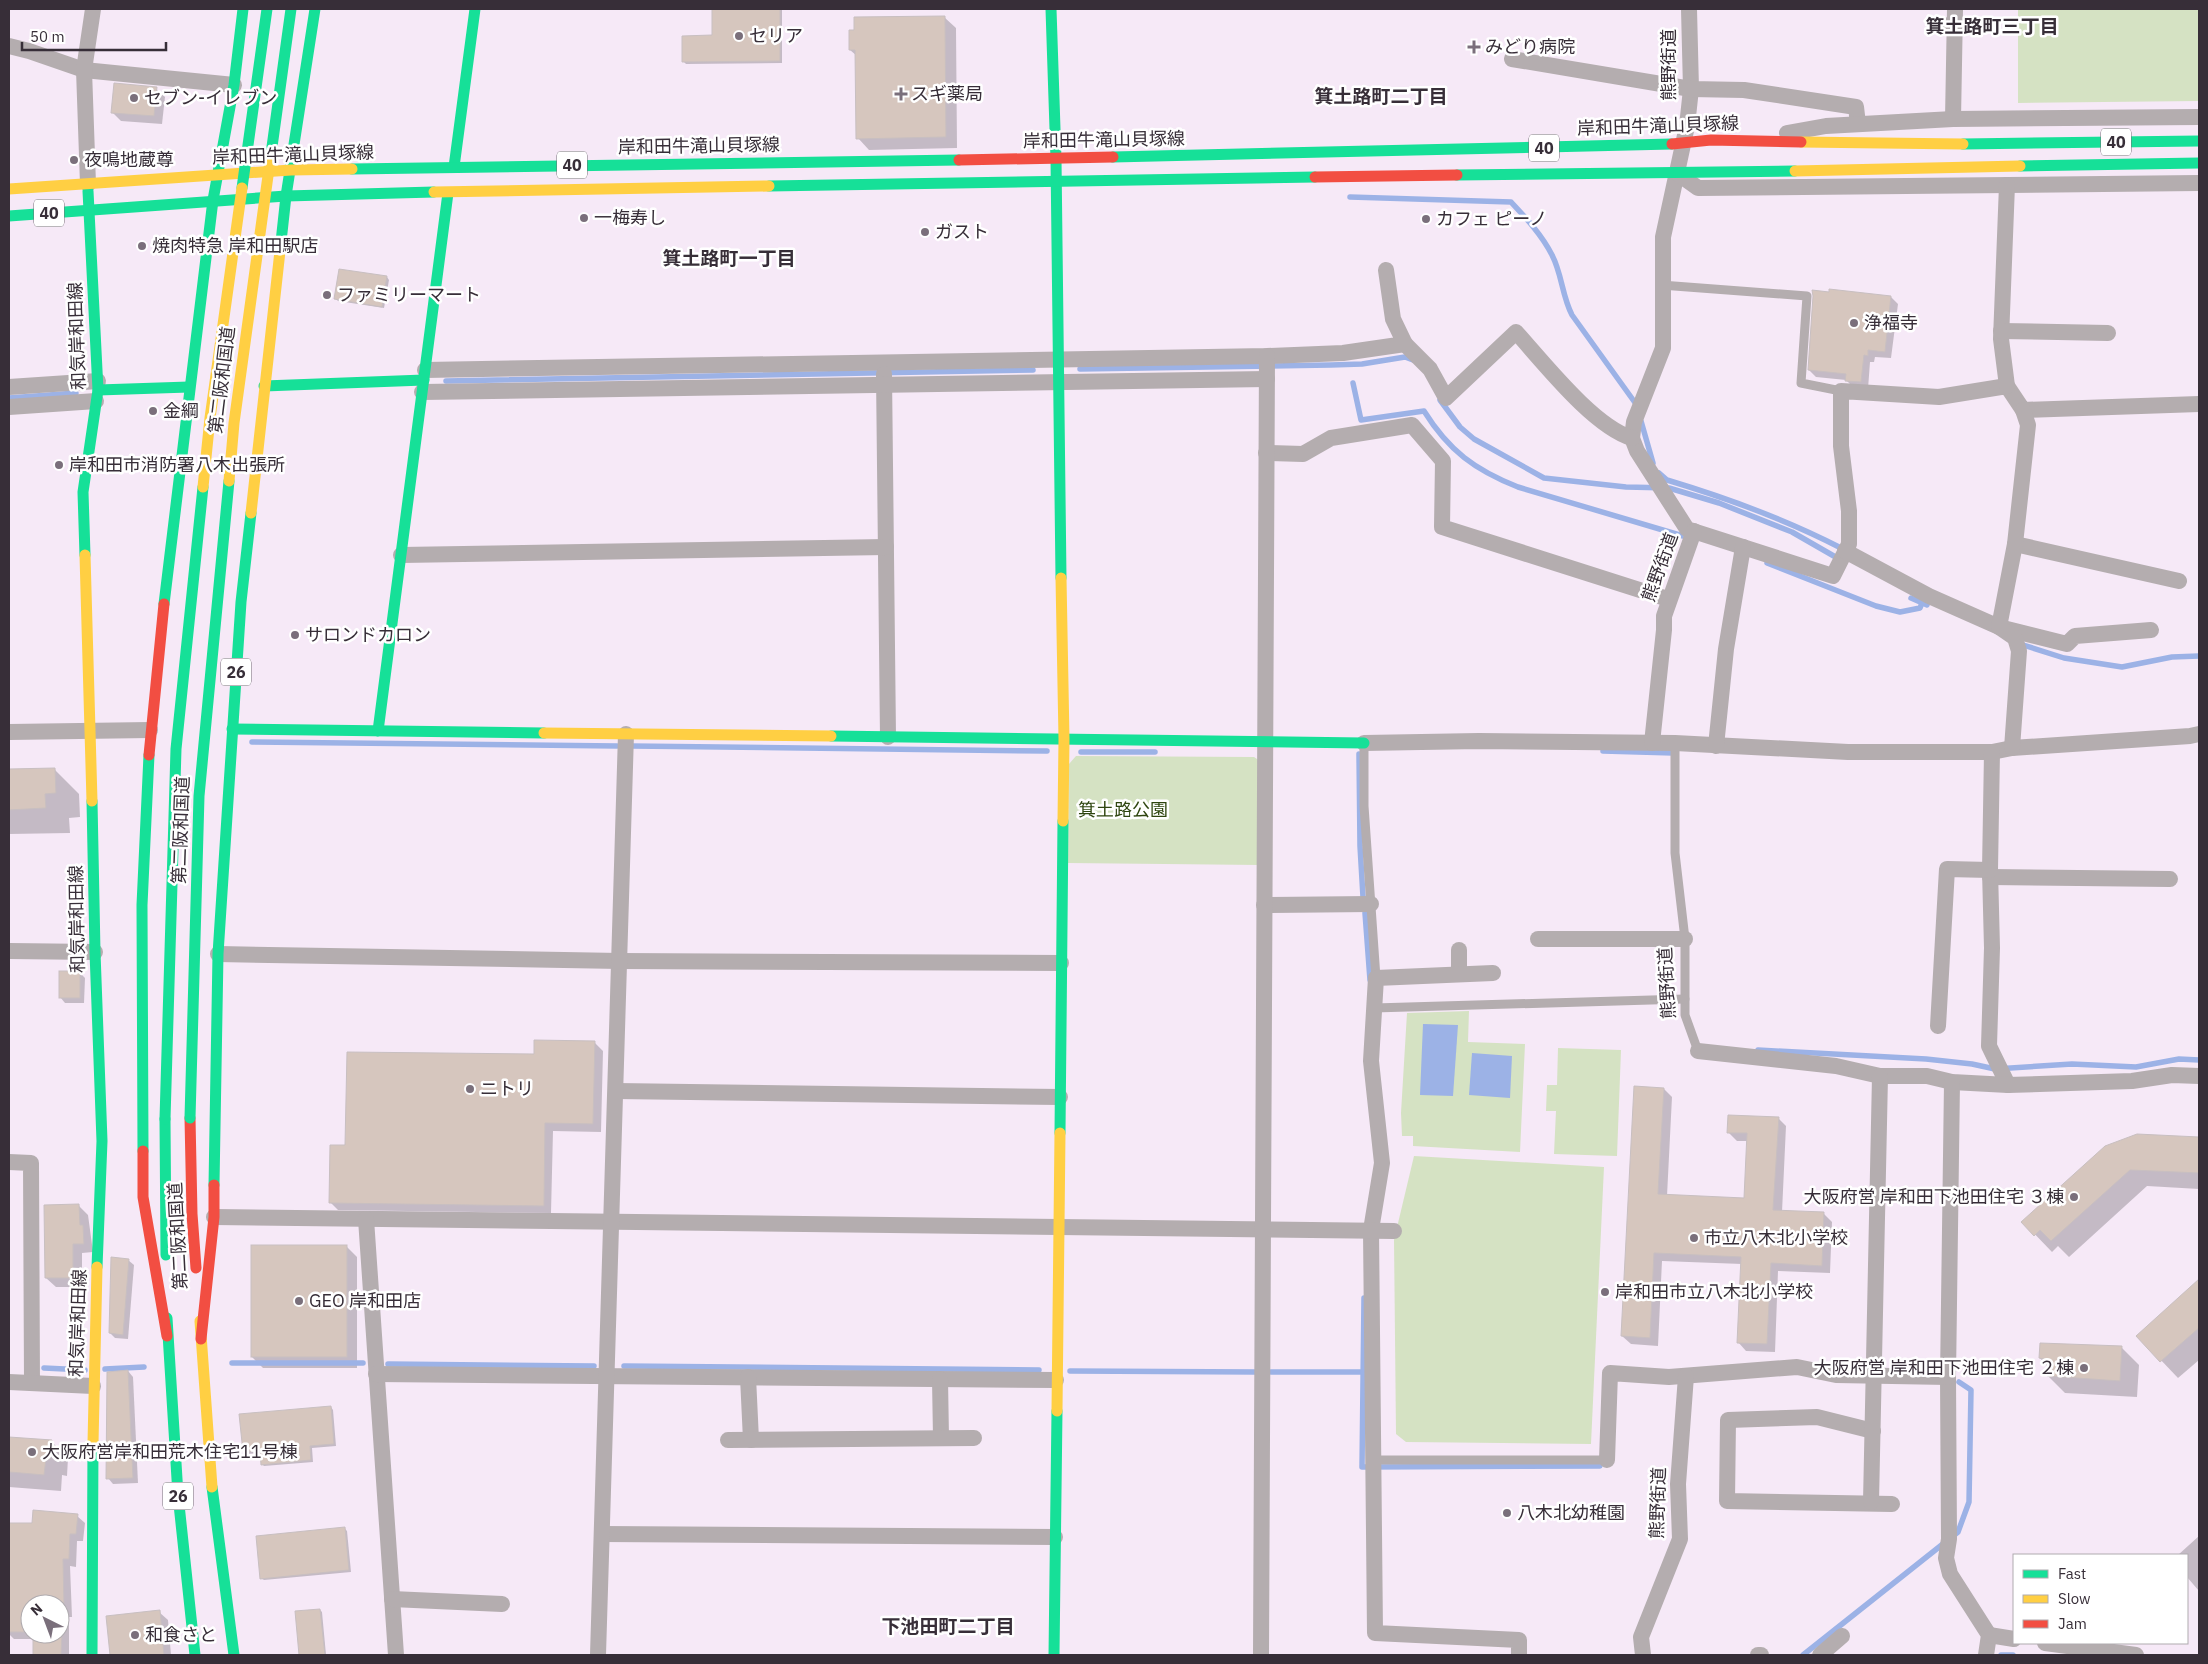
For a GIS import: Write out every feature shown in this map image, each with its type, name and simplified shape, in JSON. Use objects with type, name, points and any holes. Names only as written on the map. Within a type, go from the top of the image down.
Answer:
[{"type":"main road","name":"26","points":[[167,1336],[143,1197],[142,904],[150,730],[189,387],[213,200],[234,85],[243,9]]},
{"type":"main road","name":"第二阪和国道","points":[[195,1655],[178,1495],[167,1336],[165,1119],[176,749],[210,418],[267,9]]},
{"type":"main road","name":"第二阪和国道","points":[[234,1655],[212,1484],[192,1214],[190,1118],[200,776],[234,423],[291,9]]},
{"type":"main road","name":"26","points":[[202,1339],[214,1218],[218,954],[241,602],[286,196],[315,9]]},
{"type":"main road","points":[[454,167],[475,9]]},
{"type":"main road","points":[[1051,9],[1056,159],[1056,359],[1064,739],[1054,1655]]},
{"type":"main road","name":"岸和田牛滝山貝塚線","points":[[9,189],[290,170],[1056,159],[1682,144],[1711,140],[1906,145],[2199,141]]},
{"type":"main road","name":"40","points":[[9,216],[286,196],[1056,182],[1129,179],[1676,173],[2199,163]]},
{"type":"main road","name":"和気岸和田線","points":[[88,184],[98,391],[83,492],[102,1141],[93,1386],[92,1655]]},
{"type":"main road","points":[[378,731],[448,193]]},
{"type":"main road","points":[[264,386],[424,381]]},
{"type":"main road","points":[[98,391],[189,387]]},
{"type":"main road","points":[[232,729],[1364,743]]},
{"type":"street","points":[[88,184],[84,70],[93,9]]},
{"type":"street","name":"熊野街道","points":[[1652,743],[1664,616],[1668,599],[1694,531],[1687,529],[1637,451],[1632,438],[1634,422],[1663,348],[1662,237],[1682,144],[1691,89],[1689,9]]},
{"type":"street","points":[[1953,119],[1955,9]]},
{"type":"street","points":[[1936,26],[1955,26]]},
{"type":"street","points":[[9,46],[84,70],[234,85]]},
{"type":"street","points":[[1512,59],[1691,89],[1744,90],[1856,107],[1858,124]]},
{"type":"street","points":[[1751,140],[1826,126],[1953,119],[2199,117]]},
{"type":"street","points":[[1676,173],[1698,188],[2199,183]]},
{"type":"street","points":[[1999,627],[2015,544],[2028,424],[2023,410],[2007,386],[2001,331],[2007,186]]},
{"type":"street","points":[[1386,270],[1392,319],[1405,344],[1430,369],[1446,398],[1516,332],[1584,406],[1622,435],[1632,438]]},
{"type":"street","points":[[2001,331],[2108,333]]},
{"type":"street","points":[[424,381],[885,373],[1057,382],[1267,367],[1405,344]]},
{"type":"street","points":[[424,381],[885,373],[1056,359],[1267,367]]},
{"type":"street","points":[[1261,1655],[1267,367]]},
{"type":"street","points":[[885,373],[888,737]]},
{"type":"street","points":[[1694,531],[1832,576],[1849,544],[1849,511],[1841,446],[1840,391],[1939,397],[2007,386]]},
{"type":"street","points":[[9,387],[98,391]]},
{"type":"street","points":[[9,407],[98,391]]},
{"type":"street","points":[[2023,410],[2199,404]]},
{"type":"street","points":[[1266,453],[1303,454],[1331,438],[1412,425],[1444,462],[1442,527],[1668,599]]},
{"type":"street","points":[[2015,544],[2179,581]]},
{"type":"street","points":[[401,555],[886,547]]},
{"type":"street","points":[[1716,746],[1726,649],[1744,547]]},
{"type":"street","points":[[1843,557],[1999,627],[2067,644],[2075,636],[2151,630]]},
{"type":"street","points":[[1999,627],[2017,644],[2012,748]]},
{"type":"street","points":[[9,732],[150,730]]},
{"type":"street","points":[[598,1655],[626,734]]},
{"type":"street","points":[[1364,743],[1479,740],[1675,743],[1848,752],[1992,752],[2012,748],[2199,734]]},
{"type":"street","points":[[1992,752],[1990,874],[1992,948],[1989,1046],[2008,1085]]},
{"type":"street","points":[[1938,1026],[1947,869],[1990,874],[2170,879]]},
{"type":"street","points":[[1264,905],[1371,904]]},
{"type":"street","points":[[1538,940],[1685,939]]},
{"type":"street","points":[[1459,950],[1459,974]]},
{"type":"street","points":[[9,951],[95,952]]},
{"type":"street","points":[[218,954],[620,961],[1061,963]]},
{"type":"street","points":[[1493,973],[1376,978],[1371,1061],[1382,1163],[1371,1230],[1375,1633],[1519,1640],[1519,1655]]},
{"type":"street","points":[[1698,1051],[1836,1066],[1880,1076],[1927,1076],[1952,1082],[2008,1085],[2132,1081],[2172,1075],[2199,1076]]},
{"type":"street","points":[[1872,1502],[1880,1076]]},
{"type":"street","points":[[1952,1082],[1948,1544],[1950,1574],[1989,1635],[1986,1655]]},
{"type":"street","points":[[616,1091],[1060,1097]]},
{"type":"street","points":[[9,1162],[31,1163],[32,1383]]},
{"type":"street","points":[[214,1218],[1394,1231]]},
{"type":"street","points":[[366,1219],[396,1655]]},
{"type":"street","points":[[1607,1460],[1610,1373],[1669,1377],[1797,1367],[1836,1374],[1948,1377]]},
{"type":"street","points":[[376,1374],[1056,1380]]},
{"type":"street","name":"熊野街道","points":[[1643,1655],[1641,1637],[1680,1539],[1678,1484],[1686,1376]]},
{"type":"street","points":[[748,1378],[751,1440]]},
{"type":"street","points":[[940,1379],[941,1438]]},
{"type":"street","points":[[9,1382],[93,1386]]},
{"type":"street","points":[[1873,1431],[1817,1417],[1728,1420],[1727,1501],[1872,1502],[1892,1504]]},
{"type":"street","points":[[728,1440],[974,1438]]},
{"type":"street","points":[[602,1534],[1055,1537]]},
{"type":"street","points":[[392,1599],[502,1604]]},
{"type":"street","points":[[1989,1635],[2013,1638]]},
{"type":"street","points":[[2053,1644],[2136,1655]]},
{"type":"lane","points":[[1662,285],[1807,296],[1801,383],[1840,391]]},
{"type":"lane","points":[[1364,743],[1364,806],[1376,978]]},
{"type":"lane","name":"熊野街道","points":[[1675,743],[1675,852],[1685,939],[1685,1015],[1698,1051]]},
{"type":"lane","points":[[1374,1008],[1685,999]]},
{"type":"lane","points":[[1372,1460],[1607,1460]]},
{"type":"green space","points":[[2018,9],[2199,9],[2199,101],[2018,103]]},
{"type":"green space","name":"箕土路公園","points":[[1076,756],[1254,757],[1260,761],[1260,865],[1068,863],[1069,764]]},
{"type":"green space","points":[[1469,1011],[1468,1042],[1525,1044],[1520,1152],[1413,1146],[1413,1136],[1402,1136],[1401,1113],[1407,1013]]},
{"type":"green space","points":[[1558,1048],[1621,1050],[1617,1156],[1554,1154],[1556,1111],[1546,1111],[1547,1085],[1557,1085]]},
{"type":"green space","points":[[1414,1156],[1604,1167],[1591,1444],[1406,1442],[1396,1434],[1394,1240]]},
{"type":"water","points":[[1423,1024],[1458,1025],[1453,1096],[1420,1095]]},
{"type":"water","points":[[1472,1053],[1512,1056],[1510,1098],[1469,1095]]},
{"type":"building","name":"セリア","points":[[712,9],[780,9],[780,61],[682,62],[682,36],[712,35]]},
{"type":"building","name":"スギ薬局","points":[[945,16],[946,137],[856,139],[855,50],[849,50],[849,30],[854,30],[854,17]]},
{"type":"building","name":"セブン-イレブン","points":[[114,83],[157,87],[154,116],[111,113]]},
{"type":"building","points":[[339,269],[387,276],[382,307],[334,299]]},
{"type":"building","points":[[1829,289],[1891,296],[1885,352],[1868,350],[1868,356],[1864,355],[1861,382],[1845,381],[1846,374],[1808,370],[1812,290],[1829,292]]},
{"type":"building","points":[[55,768],[56,793],[45,794],[46,808],[9,810],[9,769]]},
{"type":"building","points":[[59,971],[80,971],[80,998],[59,998]]},
{"type":"building","name":"ニトリ","points":[[534,1040],[595,1041],[593,1124],[545,1123],[544,1206],[329,1203],[330,1145],[345,1145],[347,1052],[534,1054]]},
{"type":"building","points":[[1634,1086],[1664,1088],[1658,1194],[1744,1198],[1747,1133],[1727,1133],[1728,1115],[1779,1117],[1773,1210],[1824,1212],[1822,1266],[1771,1263],[1767,1344],[1737,1343],[1741,1257],[1654,1253],[1650,1338],[1621,1336]]},
{"type":"building","points":[[2137,1134],[2199,1137],[2199,1173],[2130,1170],[2051,1241],[2040,1230],[2034,1236],[2021,1222],[2105,1146]]},
{"type":"building","points":[[79,1204],[80,1225],[83,1225],[84,1244],[73,1244],[73,1278],[45,1278],[44,1205]]},
{"type":"building","name":"GEO 岸和田店","points":[[251,1245],[347,1245],[347,1357],[251,1357]]},
{"type":"building","points":[[111,1257],[129,1259],[123,1335],[109,1333]]},
{"type":"building","points":[[2199,1279],[2199,1328],[2160,1362],[2136,1336]]},
{"type":"building","name":"大阪府営 岸和田下池田住宅 ２棟","points":[[2040,1343],[2122,1346],[2120,1381],[2047,1376],[2048,1360],[2039,1358]]},
{"type":"building","points":[[128,1370],[133,1478],[106,1479],[107,1372]]},
{"type":"building","points":[[331,1406],[334,1444],[310,1446],[311,1460],[261,1465],[260,1451],[243,1452],[239,1414]]},
{"type":"building","name":"大阪府営岸和田荒木住宅11号棟","points":[[9,1437],[52,1440],[50,1459],[46,1459],[44,1475],[9,1472]]},
{"type":"building","points":[[33,1510],[78,1514],[76,1534],[70,1534],[69,1559],[63,1559],[64,1594],[20,1594],[20,1632],[9,1632],[9,1523],[32,1523]]},
{"type":"building","points":[[345,1527],[349,1570],[260,1579],[256,1536]]},
{"type":"building","points":[[320,1609],[325,1655],[299,1655],[295,1611]]},
{"type":"building","name":"和食さと","points":[[160,1610],[164,1655],[110,1655],[106,1616]]},
{"type":"building","points":[[33,1644],[62,1644],[61,1655],[33,1655]]},
{"type":"waterway","points":[[1350,197],[1511,202],[1539,234],[1552,255],[1572,315],[1636,404]]},
{"type":"waterway","points":[[1080,369],[1362,364],[1405,357],[1413,360]]},
{"type":"waterway","points":[[446,381],[1033,370]]},
{"type":"waterway","points":[[1353,383],[1361,420],[1424,411],[1433,425],[1453,448],[1464,458],[1489,474],[1518,487],[1683,536]]},
{"type":"waterway","points":[[9,398],[76,393]]},
{"type":"waterway","points":[[1440,400],[1460,427],[1474,439],[1544,478],[1626,487],[1669,488],[1719,503],[1792,532],[1839,559]]},
{"type":"waterway","points":[[1641,421],[1653,463]]},
{"type":"waterway","points":[[1659,473],[1667,480],[1755,510],[1841,548]]},
{"type":"waterway","points":[[1767,563],[1876,606],[1900,612],[1920,608],[1922,603]]},
{"type":"waterway","points":[[1911,598],[1927,605]]},
{"type":"waterway","points":[[2020,644],[2064,658],[2122,667],[2172,657],[2199,656]]},
{"type":"waterway","points":[[252,742],[617,746]]},
{"type":"waterway","points":[[631,746],[1047,751]]},
{"type":"waterway","points":[[1603,751],[1673,753]]},
{"type":"waterway","points":[[1081,752],[1155,752]]},
{"type":"waterway","points":[[1359,754],[1360,846],[1363,897]]},
{"type":"waterway","points":[[1365,913],[1370,980]]},
{"type":"waterway","points":[[1758,1050],[1926,1059],[1972,1064],[1995,1069],[2072,1064],[2136,1067],[2179,1059],[2199,1060]]},
{"type":"waterway","points":[[1364,1298],[1362,1467],[1600,1466],[1601,1458]]},
{"type":"waterway","points":[[232,1363],[363,1363]]},
{"type":"waterway","points":[[388,1364],[594,1366]]},
{"type":"waterway","points":[[624,1366],[1039,1370]]},
{"type":"waterway","points":[[105,1369],[144,1367]]},
{"type":"waterway","points":[[44,1368],[85,1370]]},
{"type":"waterway","points":[[1070,1371],[1256,1372]]},
{"type":"waterway","points":[[1271,1372],[1363,1372]]},
{"type":"waterway","points":[[1803,1655],[1958,1532],[1969,1502],[1971,1390],[1959,1382]]},
{"type":"waterway","points":[[2001,1655],[2013,1655]]},
{"type":"traffic: fast","points":[[164,604],[213,200],[234,85],[243,9]]},
{"type":"traffic: fast","points":[[242,188],[267,9]]},
{"type":"traffic: fast","points":[[271,154],[291,9]]},
{"type":"traffic: fast","points":[[280,251],[286,196],[315,9]]},
{"type":"traffic: fast","points":[[454,167],[475,9]]},
{"type":"traffic: fast","points":[[1051,9],[1056,159],[1061,578]]},
{"type":"traffic: fast","points":[[1963,144],[2199,141]]},
{"type":"traffic: fast","points":[[1113,157],[1672,144]]},
{"type":"traffic: fast","points":[[352,169],[959,160]]},
{"type":"traffic: fast","points":[[2020,166],[2199,163]]},
{"type":"traffic: fast","points":[[1457,175],[1795,171]]},
{"type":"traffic: fast","points":[[769,186],[1315,177]]},
{"type":"traffic: fast","points":[[85,555],[83,492],[98,390],[88,191]]},
{"type":"traffic: fast","points":[[9,216],[286,196],[434,192]]},
{"type":"traffic: fast","points":[[378,731],[448,193]]},
{"type":"traffic: fast","points":[[264,386],[424,380]]},
{"type":"traffic: fast","points":[[98,390],[189,387]]},
{"type":"traffic: fast","points":[[190,1118],[199,796],[229,481]]},
{"type":"traffic: fast","points":[[165,1119],[176,749],[203,487]]},
{"type":"traffic: fast","points":[[214,1185],[218,954],[241,602],[251,513]]},
{"type":"traffic: fast","points":[[232,729],[544,733]]},
{"type":"traffic: fast","points":[[831,736],[1364,743]]},
{"type":"traffic: fast","points":[[143,1151],[142,905],[149,755]]},
{"type":"traffic: fast","points":[[92,801],[102,1141],[97,1267]]},
{"type":"traffic: fast","points":[[1060,1133],[1063,821]]},
{"type":"traffic: fast","points":[[165,1119],[166,1255]]},
{"type":"traffic: fast","points":[[167,1318],[178,1495],[195,1655]]},
{"type":"traffic: fast","points":[[1054,1655],[1057,1411]]},
{"type":"traffic: fast","points":[[92,1655],[93,1443]]},
{"type":"traffic: fast","points":[[212,1487],[234,1655]]},
{"type":"traffic: slow","points":[[1801,142],[1963,144]]},
{"type":"traffic: slow","points":[[229,481],[234,423],[271,154]]},
{"type":"traffic: slow","points":[[1795,171],[2020,166]]},
{"type":"traffic: slow","points":[[9,189],[291,170],[352,169]]},
{"type":"traffic: slow","points":[[434,192],[769,186]]},
{"type":"traffic: slow","points":[[203,487],[210,418],[242,188]]},
{"type":"traffic: slow","points":[[251,513],[280,251]]},
{"type":"traffic: slow","points":[[85,555],[92,801]]},
{"type":"traffic: slow","points":[[1061,578],[1064,739],[1063,821]]},
{"type":"traffic: slow","points":[[544,733],[831,736]]},
{"type":"traffic: slow","points":[[1057,1411],[1060,1133]]},
{"type":"traffic: slow","points":[[93,1443],[97,1267]]},
{"type":"traffic: slow","points":[[200,1321],[212,1487]]},
{"type":"traffic: jam","points":[[1672,144],[1711,140],[1801,142]]},
{"type":"traffic: jam","points":[[959,160],[1113,157]]},
{"type":"traffic: jam","points":[[1315,177],[1457,175]]},
{"type":"traffic: jam","points":[[149,755],[164,604]]},
{"type":"traffic: jam","points":[[190,1118],[192,1214],[196,1268]]},
{"type":"traffic: jam","points":[[143,1151],[143,1197],[167,1336]]},
{"type":"traffic: jam","points":[[201,1339],[214,1217],[214,1185]]},
{"type":"place","name":"セリア","points":[[739,36]]},
{"type":"place","name":"みどり病院","points":[[1474,47]]},
{"type":"place","name":"スギ薬局","points":[[901,94]]},
{"type":"place","name":"セブン-イレブン","points":[[134,98]]},
{"type":"place","name":"夜鳴地蔵尊","points":[[74,160]]},
{"type":"place","name":"一梅寿し","points":[[584,218]]},
{"type":"place","name":"カフェ ピーノ","points":[[1426,219]]},
{"type":"place","name":"ガスト","points":[[925,232]]},
{"type":"place","name":"焼肉特急 岸和田駅店","points":[[142,246]]},
{"type":"place","name":"ファミリーマート","points":[[327,295]]},
{"type":"place","name":"浄福寺","points":[[1854,323]]},
{"type":"place","name":"金綱","points":[[153,411]]},
{"type":"place","name":"岸和田市消防署八木出張所","points":[[59,465]]},
{"type":"place","name":"サロンドカロン","points":[[295,635]]},
{"type":"place","name":"ニトリ","points":[[470,1089]]},
{"type":"place","name":"大阪府営 岸和田下池田住宅 ３棟","points":[[2074,1197]]},
{"type":"place","name":"市立八木北小学校","points":[[1694,1238]]},
{"type":"place","name":"岸和田市立八木北小学校","points":[[1605,1292]]},
{"type":"place","name":"GEO 岸和田店","points":[[299,1301]]},
{"type":"place","name":"大阪府営 岸和田下池田住宅 ２棟","points":[[2084,1368]]},
{"type":"place","name":"大阪府営岸和田荒木住宅11号棟","points":[[32,1452]]},
{"type":"place","name":"八木北幼稚園","points":[[1507,1513]]},
{"type":"place","name":"和食さと","points":[[135,1635]]},
{"type":"district","name":"箕土路町三丁目","points":[[1992,26]]},
{"type":"district","name":"箕土路町二丁目","points":[[1381,96]]},
{"type":"district","name":"箕土路町一丁目","points":[[729,258]]},
{"type":"district","name":"下池田町二丁目","points":[[948,1626]]}]
